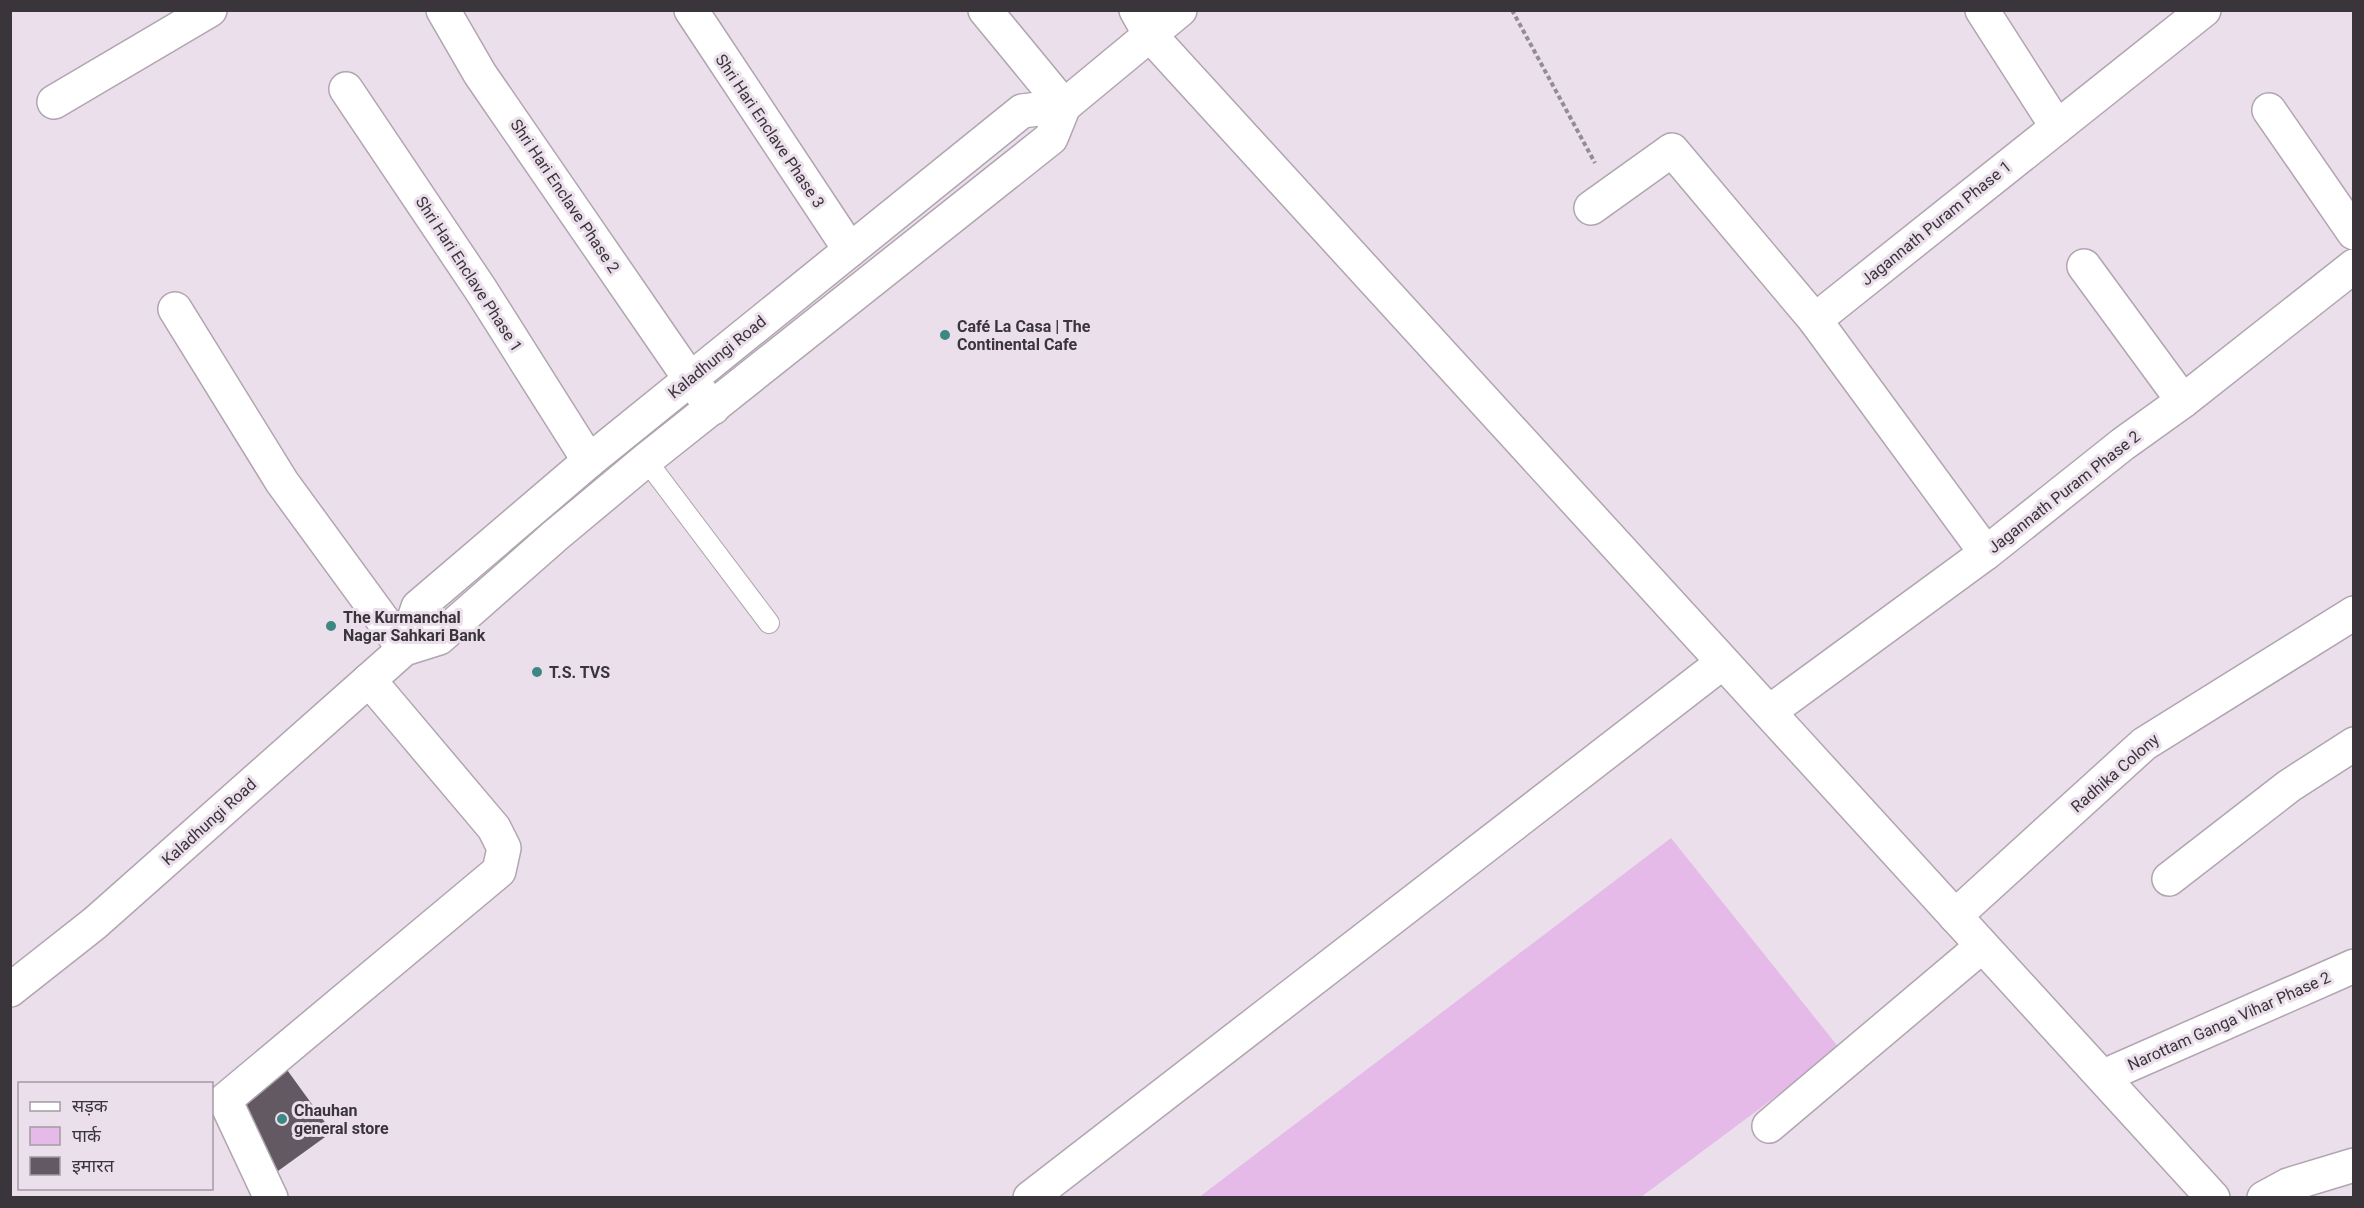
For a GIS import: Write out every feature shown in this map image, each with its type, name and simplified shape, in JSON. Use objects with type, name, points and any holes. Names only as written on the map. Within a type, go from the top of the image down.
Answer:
[{"type":"street","points":[[54,102],[210,10]]},
{"type":"street","name":"Shri Hari Enclave Phase 2","points":[[443,10],[480,74],[690,379],[713,408]]},
{"type":"street","name":"Shri Hari Enclave Phase 3","points":[[691,10],[850,250]]},
{"type":"street","points":[[985,10],[1064,106]]},
{"type":"street","name":"Kaladhungi Road","points":[[10,990],[94,923],[404,649],[439,639],[556,535],[646,460],[1051,138],[1064,106],[1143,23],[1180,10]]},
{"type":"street","points":[[1982,10],[2056,127]]},
{"type":"street","name":"Jagannath Puram Phase 1","points":[[1815,320],[2204,10]]},
{"type":"street","points":[[1143,23],[1722,663],[2213,1197]]},
{"type":"street","name":"Shri Hari Enclave Phase 1","points":[[346,88],[480,290],[589,461]]},
{"type":"street","name":"Kaladhungi Road","points":[[404,649],[418,607],[589,461],[1022,111],[1064,106]]},
{"type":"street","points":[[2269,110],[2354,233]]},
{"type":"street","points":[[1602,201],[1672,150],[1815,320],[1986,553]]},
{"type":"street","points":[[2084,266],[2183,401]]},
{"type":"street","name":"Jagannath Puram Phase 2","points":[[1769,712],[1986,553],[2354,266]]},
{"type":"street","points":[[175,309],[282,482],[404,649]]},
{"type":"street","name":"Radhika Colony","points":[[1955,916],[2144,744],[2354,614]]},
{"type":"street","points":[[1030,1197],[1722,663]]},
{"type":"street","points":[[271,1197],[225,1100],[499,871],[504,848],[494,828],[369,680]]},
{"type":"street","points":[[2169,879],[2289,786],[2354,744]]},
{"type":"street","points":[[1769,1126],[1981,947]]},
{"type":"street","name":"Narottam Ganga Vihar Phase 2","points":[[2104,1076],[2354,966]]},
{"type":"street","points":[[2264,1197],[2289,1185],[2354,1165]]},
{"type":"lane","points":[[646,460],[770,623]]},
{"type":"path","points":[[1512,10],[1602,201]]},
{"type":"green space","points":[[1671,838],[1840,1049],[1641,1197],[1198,1198]]},
{"type":"building","name":"Chauhan general store","points":[[285,1067],[332,1132],[278,1171],[231,1106]]},
{"type":"place","name":"Café La Casa | The Continental Cafe","points":[[945,335]]},
{"type":"place","name":"The Kurmanchal Nagar Sahkari Bank","points":[[331,626]]},
{"type":"place","name":"T.S. TVS","points":[[537,672]]},
{"type":"place","name":"Chauhan general store","points":[[282,1119]]}]
